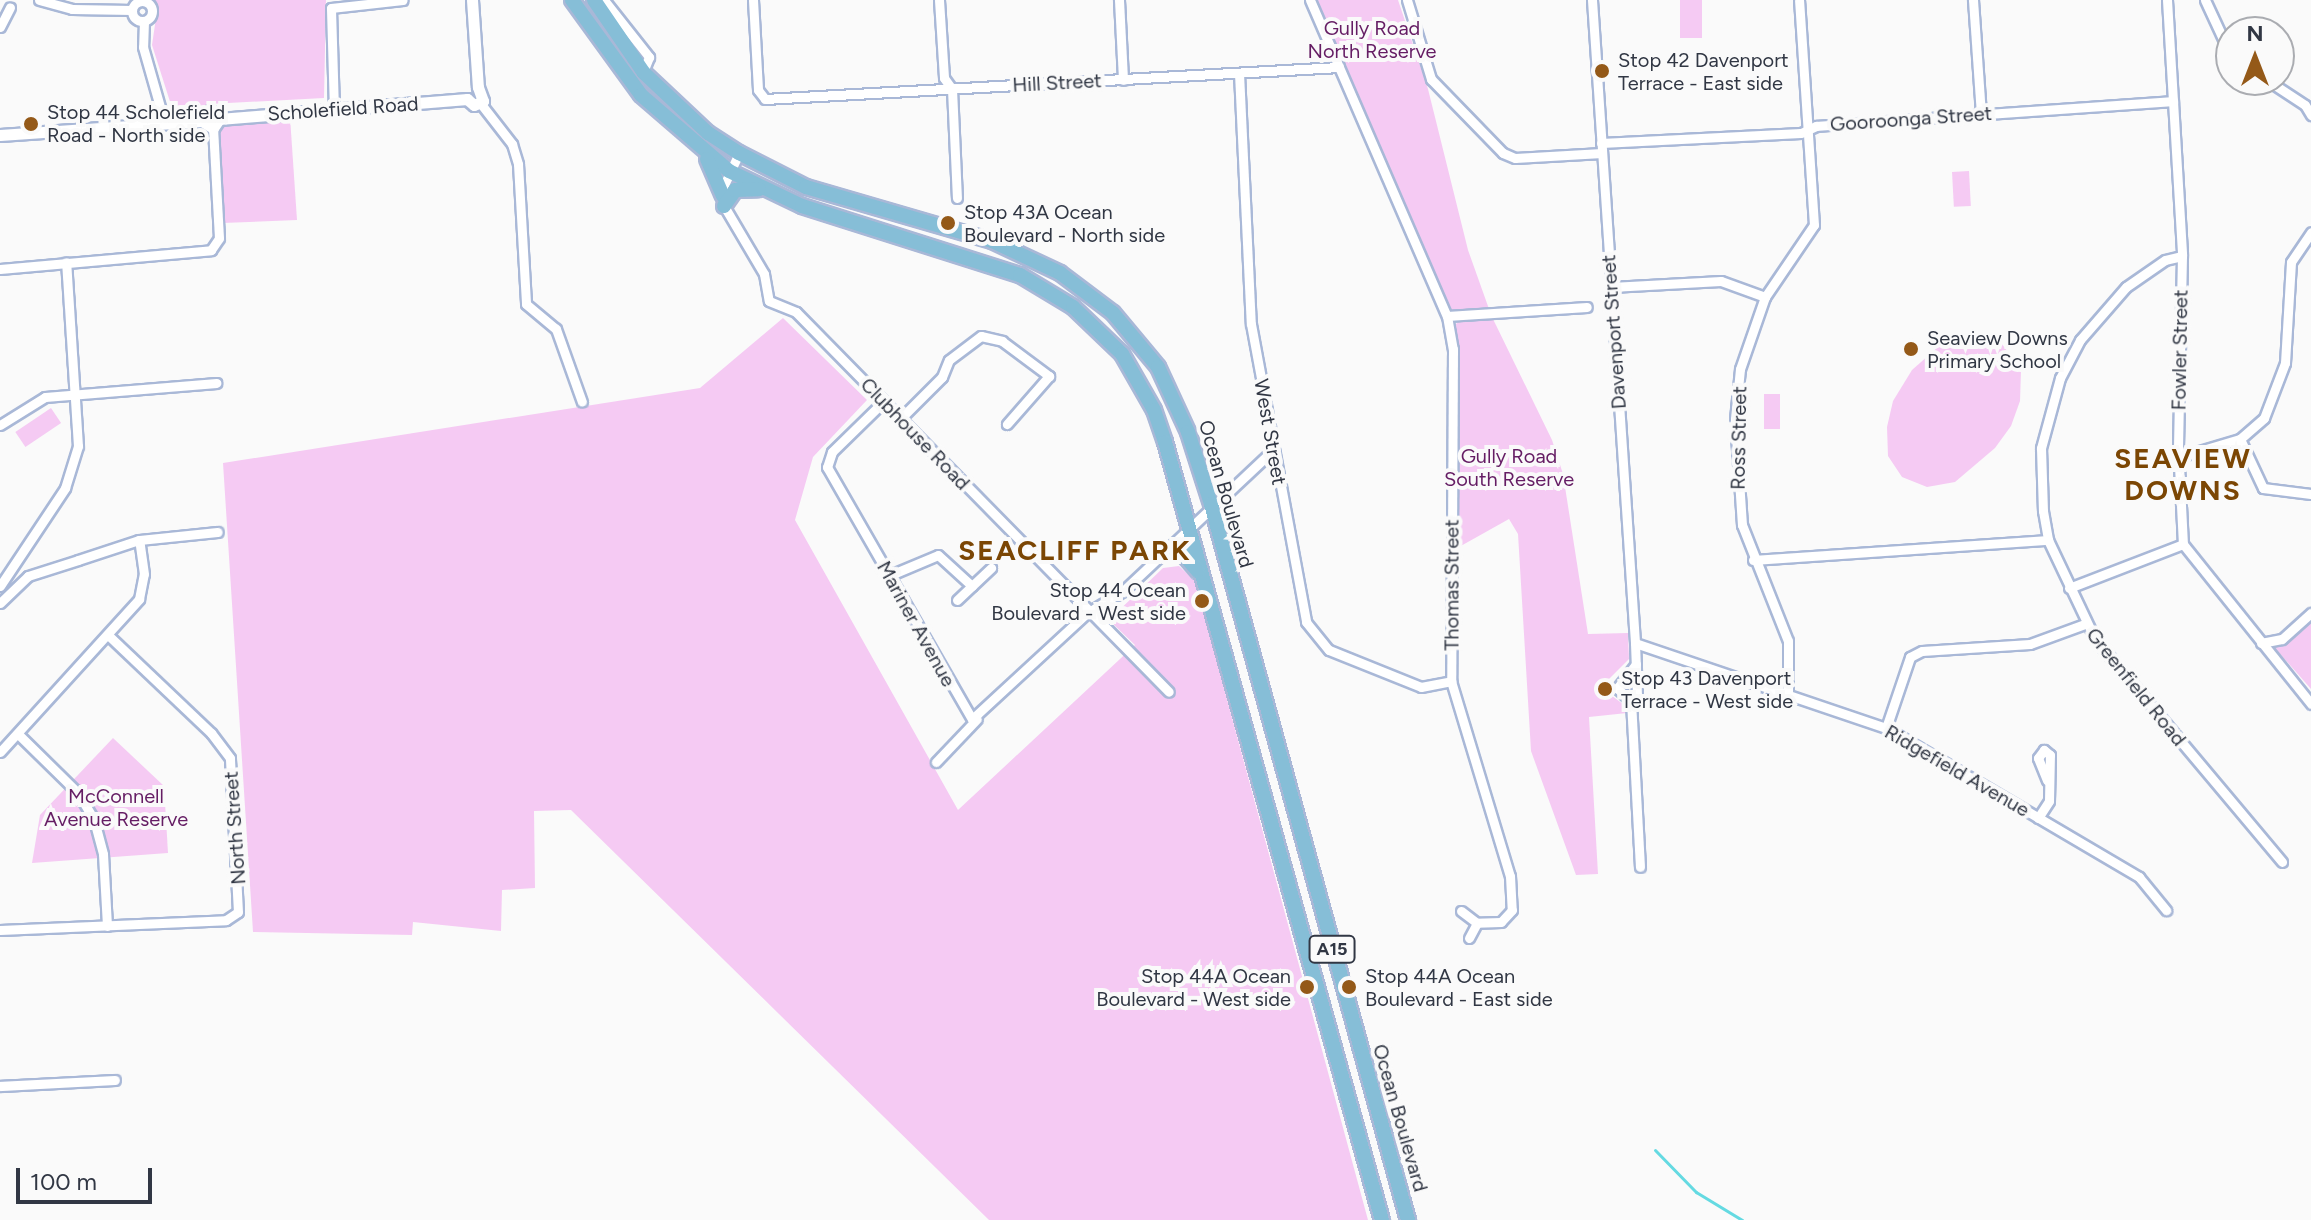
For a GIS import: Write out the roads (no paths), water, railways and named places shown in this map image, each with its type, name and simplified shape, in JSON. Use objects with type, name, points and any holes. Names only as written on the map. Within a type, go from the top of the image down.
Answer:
[{"type":"main road","name":"A15","points":[[572,0],[631,83],[697,147],[729,171],[843,219],[997,266],[1048,289],[1073,307],[1122,354],[1138,377],[1154,410],[1189,527],[1382,1220]]},
{"type":"main road","name":"Ocean Boulevard","points":[[594,0],[644,73],[708,133],[739,153],[806,187],[992,241],[1060,273],[1113,313],[1158,367],[1188,432],[1211,504],[1408,1220]]},
{"type":"main road","points":[[697,147],[715,172],[723,201],[735,190],[767,189]]},
{"type":"main road","points":[[1160,555],[1190,559],[1209,597]]},
{"type":"main road","points":[[1242,718],[1241,675],[1250,671],[1257,677]]},
{"type":"street","points":[[39,0],[72,9],[132,10],[144,21]]},
{"type":"street","points":[[334,110],[331,8],[403,0]]},
{"type":"street","points":[[472,0],[478,87],[485,95],[481,104]]},
{"type":"street","points":[[604,0],[647,52],[644,73],[631,83]]},
{"type":"street","name":"Hill Street","points":[[753,0],[758,90],[762,97],[776,99],[1339,67]]},
{"type":"street","points":[[939,0],[944,78],[952,89],[957,198]]},
{"type":"street","points":[[1119,0],[1123,80]]},
{"type":"street","name":"Thomas Street","points":[[1310,0],[1447,316],[1453,349],[1451,681],[1510,876],[1509,915],[1501,922],[1477,923]]},
{"type":"street","name":"Gooroonga Street","points":[[1407,0],[1434,83],[1503,153],[1515,158],[1981,115],[2173,101]]},
{"type":"street","name":"Davenport Street","points":[[1592,0],[1635,643],[1637,695],[1631,701]]},
{"type":"street","name":"Ross Street","points":[[1788,695],[1788,641],[1753,560],[1735,477],[1735,419],[1740,369],[1765,297],[1814,225],[1799,0]]},
{"type":"street","points":[[1973,0],[1981,115]]},
{"type":"street","name":"Fowler Street","points":[[2167,0],[2182,256],[2179,457],[2183,544]]},
{"type":"street","points":[[2205,0],[2215,22]]},
{"type":"street","points":[[0,135],[165,124],[143,47],[144,21],[152,10],[141,1],[132,10]]},
{"type":"street","points":[[0,27],[10,7]]},
{"type":"street","name":"West Street","points":[[1239,73],[1251,324],[1273,450],[1313,636],[1329,650],[1421,687],[1451,681]]},
{"type":"street","points":[[478,87],[471,89],[467,99],[481,104],[512,144],[518,164],[526,304],[556,329],[582,402]]},
{"type":"street","name":"Scholefield Road","points":[[165,124],[202,121],[210,111],[216,124],[467,99]]},
{"type":"street","points":[[2308,101],[2311,115]]},
{"type":"street","points":[[0,269],[211,250],[219,238],[216,124]]},
{"type":"street","points":[[723,201],[729,171],[739,153]]},
{"type":"street","name":"Clubhouse Road","points":[[723,201],[764,274],[769,301],[796,312],[1087,613],[1169,692]]},
{"type":"street","points":[[2179,457],[2240,439],[2264,418],[2285,363],[2291,262],[2311,232]]},
{"type":"street","name":"Greenfield Road","points":[[2182,256],[2165,260],[2126,287],[2080,340],[2060,378],[2041,448],[2048,540],[2085,624],[2282,862]]},
{"type":"street","points":[[0,586],[65,488],[78,446],[66,262]]},
{"type":"street","points":[[1611,287],[1721,281],[1765,297]]},
{"type":"street","points":[[1447,316],[1587,307]]},
{"type":"street","points":[[901,418],[942,377],[949,360],[981,336],[1002,341],[1049,376],[1007,424]]},
{"type":"street","points":[[0,425],[45,397],[216,383]]},
{"type":"street","name":"Mariner Avenue","points":[[884,401],[827,462],[964,711],[977,719]]},
{"type":"street","points":[[2240,439],[2263,488],[2311,494]]},
{"type":"street","points":[[936,762],[1087,613],[1123,591],[1211,504],[1273,450]]},
{"type":"street","points":[[0,603],[28,576],[139,540],[218,532]]},
{"type":"street","points":[[0,752],[109,636],[139,599],[144,574],[139,540]]},
{"type":"street","points":[[1753,560],[2048,540]]},
{"type":"street","points":[[2069,588],[2183,544],[2311,704]]},
{"type":"street","points":[[888,576],[938,555],[972,586]]},
{"type":"street","points":[[19,558],[28,576]]},
{"type":"street","points":[[957,600],[991,568]]},
{"type":"street","points":[[2261,643],[2282,639],[2311,613]]},
{"type":"street","points":[[1886,728],[1910,657],[1922,651],[2030,644],[2085,624]]},
{"type":"street","name":"North Street","points":[[107,926],[226,920],[238,912],[240,891],[230,758],[109,636]]},
{"type":"street","name":"Ridgefield Avenue","points":[[1635,643],[1886,728],[2139,877],[2166,910]]},
{"type":"street","name":"Davenport Street","points":[[1636,664],[1617,688],[1631,701],[1640,867]]},
{"type":"street","points":[[0,930],[107,926],[103,854],[94,820],[78,793],[18,734]]},
{"type":"street","points":[[2038,818],[2049,801],[2047,780]]},
{"type":"street","points":[[1461,911],[1477,923],[1469,938]]},
{"type":"street","points":[[0,1086],[115,1080]]},
{"type":"waterway","points":[[1655,1150],[1696,1192],[1742,1220]]},
{"type":"place","name":"Stop 42 Davenport Terrace - East side","points":[[1602,71]]},
{"type":"place","name":"Stop 44 Scholefield Road - North side","points":[[31,124]]},
{"type":"place","name":"Stop 43A Ocean Boulevard - North side","points":[[948,223]]},
{"type":"place","name":"Seaview Downs Primary School","points":[[1911,349]]},
{"type":"place","name":"Stop 44 Ocean Boulevard - West side","points":[[1202,601]]},
{"type":"place","name":"Stop 43 Davenport Terrace - West side","points":[[1605,689]]},
{"type":"place","name":"Stop 44A Ocean Boulevard - West side","points":[[1307,987]]},
{"type":"place","name":"Stop 44A Ocean Boulevard - East side","points":[[1349,987]]},
{"type":"district","name":"SEAVIEW DOWNS","points":[[2183,474]]},
{"type":"district","name":"SEACLIFF PARK","points":[[1075,550]]},
{"type":"park label","name":"Gully Road North Reserve","points":[[1372,40]]},
{"type":"park label","name":"Gully Road South Reserve","points":[[1509,468]]},
{"type":"park label","name":"McConnell Avenue Reserve","points":[[116,808]]}]
